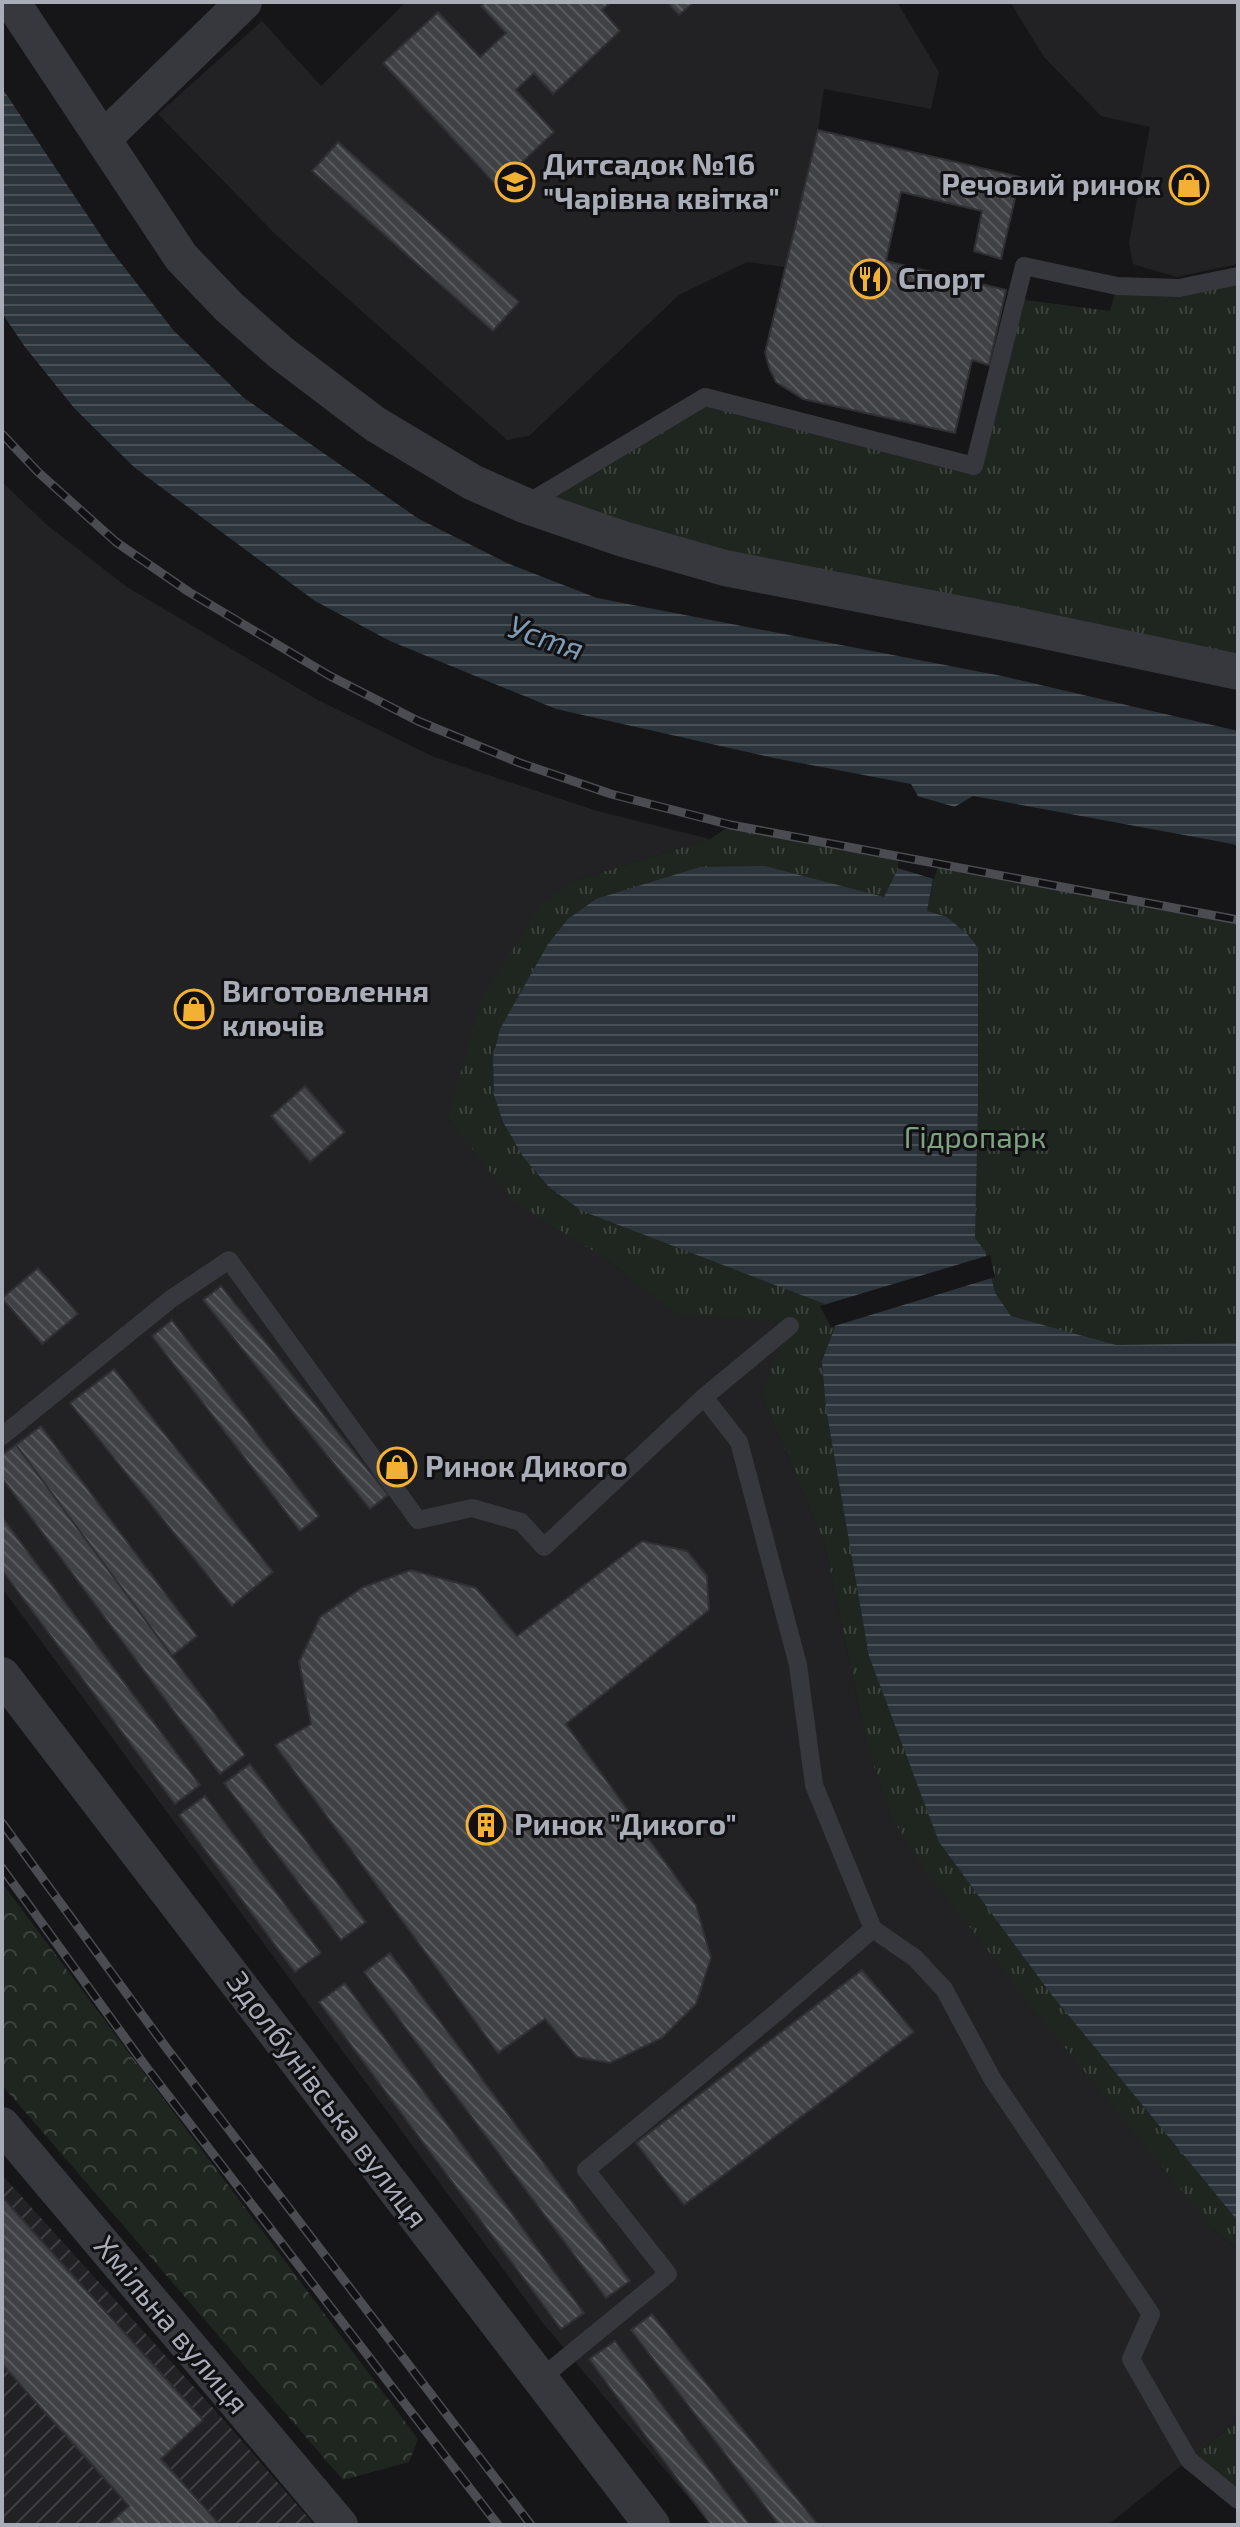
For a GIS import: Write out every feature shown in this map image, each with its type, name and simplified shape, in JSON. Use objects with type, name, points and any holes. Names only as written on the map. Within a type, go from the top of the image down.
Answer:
[{"type":"street","points":[[12,2],[181,257],[229,307],[280,352],[375,424],[472,482],[524,505],[623,539],[725,568],[1238,672]]},
{"type":"street","points":[[103,139],[244,2]]},
{"type":"street","name":"Здолбунівська вулиця","points":[[2,1675],[652,2525]]},
{"type":"street","name":"Хмільна вулиця","points":[[2,2125],[334,2523]]},
{"type":"lane","points":[[524,505],[705,397],[974,466],[1024,266],[1117,286],[1179,288],[1238,276]]},
{"type":"lane","points":[[2,1436],[171,1299],[229,1260],[418,1520],[472,1508],[521,1522],[544,1547],[704,1397],[790,1326]]},
{"type":"lane","points":[[704,1397],[739,1442],[798,1665],[814,1785],[873,1929],[915,1958],[944,1989],[993,2080],[1151,2314],[1131,2359],[1189,2460],[1238,2500]]},
{"type":"lane","points":[[540,2379],[668,2274],[586,2170],[873,1929]]},
{"type":"shaded area","name":"Дитсадок №16 \"Чарівна квітка\"","points":[[406,2],[897,2],[939,72],[931,109],[824,89],[818,130],[785,267],[747,262],[679,295],[529,436],[507,440],[276,235],[158,114],[262,21],[321,86]]},
{"type":"shaded area","name":"Речовий ринок","points":[[1010,2],[1238,2],[1238,264],[1176,277],[1133,264],[1129,243],[1150,127],[1101,116],[1044,57]]},
{"type":"shaded area","name":"Ринок Дикого","points":[[2,482],[47,525],[127,587],[316,699],[434,757],[597,811],[710,839],[574,881],[448,1118],[476,1152],[677,1313],[776,1321],[790,1326],[761,1394],[824,1541],[868,1749],[891,1816],[1214,2230],[1238,2249],[1238,2420],[1108,2525],[711,2525],[542,2322],[2,1588]]},
{"type":"shaded area","points":[[2,2175],[312,2522],[308,2525],[2,2525]]},
{"type":"green space","points":[[1238,276],[1238,672],[524,505],[705,397],[974,466],[1015,296],[1110,311],[1117,286]]},
{"type":"green space","name":"Гідропарк","points":[[731,825],[1238,920],[1238,2249],[1214,2230],[1037,2013],[922,1866],[891,1816],[868,1749],[824,1541],[761,1394],[789,1326],[776,1321],[677,1314],[606,1259],[512,1200],[448,1118],[481,1000],[541,905],[574,881],[710,839]]},
{"type":"green space","points":[[2,1883],[418,2439],[409,2462],[343,2480],[2,2085]]},
{"type":"green space","points":[[1238,2420],[1238,2500],[1189,2460]]},
{"type":"water","name":"Гідропарк","points":[[2,88],[110,249],[174,331],[244,398],[419,519],[507,563],[597,598],[1002,676],[1238,731],[1238,845],[973,796],[953,808],[933,877],[927,911],[947,917],[978,948],[975,1238],[985,1251],[995,1293],[1011,1316],[1116,1345],[1238,1343],[1238,2221],[1051,1994],[939,1842],[869,1656],[826,1408],[822,1361],[835,1327],[825,1304],[582,1211],[549,1187],[524,1158],[503,1122],[494,1095],[493,1058],[500,1029],[548,944],[568,919],[596,899],[700,867],[765,866],[884,897],[899,867],[919,798],[911,784],[774,758],[556,709],[390,641],[315,601],[135,468],[75,409],[2,313]]},
{"type":"pier","points":[[917,796],[955,807],[934,879],[897,868]]},
{"type":"pier","points":[[990,1255],[995,1277],[831,1327],[820,1306]]},
{"type":"building","points":[[485,2],[611,2],[602,10],[620,31],[553,94],[534,73],[516,90],[554,132],[497,186],[383,63],[438,12],[480,57],[506,33],[481,6]]},
{"type":"building","points":[[667,2],[694,2],[679,15]]},
{"type":"building","name":"Спорт","points":[[818,130],[1020,177],[1001,259],[974,251],[982,211],[901,192],[886,261],[1006,290],[989,365],[972,360],[955,433],[803,399],[776,382],[770,370],[765,353]]},
{"type":"building","points":[[338,142],[519,302],[493,331],[312,171]]},
{"type":"building","points":[[305,1086],[345,1132],[310,1162],[271,1116]]},
{"type":"building","points":[[38,1268],[78,1314],[42,1344],[2,1298]]},
{"type":"building","points":[[221,1286],[388,1495],[370,1509],[203,1300]]},
{"type":"building","points":[[172,1320],[319,1516],[300,1531],[152,1336]]},
{"type":"building","points":[[114,1369],[273,1572],[232,1606],[70,1403]]},
{"type":"building","points":[[41,1426],[197,1636],[172,1656],[16,1445]]},
{"type":"building","points":[[16,1445],[245,1755],[220,1774],[2,1478],[2,1455]]},
{"type":"building","points":[[2,1517],[200,1785],[175,1804],[2,1570]]},
{"type":"building","name":"Ринок \"Дикого\"","points":[[642,1541],[687,1551],[707,1576],[709,1610],[566,1724],[696,1905],[711,1958],[696,2004],[662,2038],[610,2063],[577,2057],[545,2019],[498,2053],[275,1745],[311,1724],[299,1662],[320,1617],[363,1587],[411,1570],[476,1588],[517,1636]]},
{"type":"building","points":[[250,1764],[366,1922],[341,1940],[224,1783]]},
{"type":"building","points":[[205,1796],[321,1953],[295,1972],[179,1815]]},
{"type":"building","points":[[390,1953],[630,2281],[606,2298],[364,1972]]},
{"type":"building","points":[[862,1970],[914,2032],[684,2205],[636,2143]]},
{"type":"building","points":[[345,1983],[584,2313],[561,2329],[319,2002]]},
{"type":"building","points":[[2,2197],[203,2420],[161,2459],[220,2525],[108,2525],[129,2506],[2,2364]]},
{"type":"building","points":[[652,2314],[818,2525],[779,2525],[631,2330]]},
{"type":"building","points":[[615,2341],[750,2525],[711,2525],[589,2359]]},
{"type":"railway","points":[[2,434],[38,472],[116,542],[189,592],[330,676],[418,721],[520,763],[611,794],[731,825],[1238,920]]},
{"type":"railway","points":[[2,1823],[165,2046],[531,2525]]},
{"type":"railway","points":[[2,1868],[144,2064],[498,2525]]},
{"type":"place","name":"Дитсадок №16 \"Чарівна квітка\"","points":[[515,182]]},
{"type":"place","name":"Речовий ринок","points":[[1189,185]]},
{"type":"place","name":"Спорт","points":[[870,279]]},
{"type":"place","name":"Виготовлення ключів","points":[[194,1009]]},
{"type":"place","name":"Ринок Дикого","points":[[397,1467]]},
{"type":"place","name":"Ринок \"Дикого\"","points":[[486,1825]]},
{"type":"water label","name":"Устя","points":[[546,638]]}]
